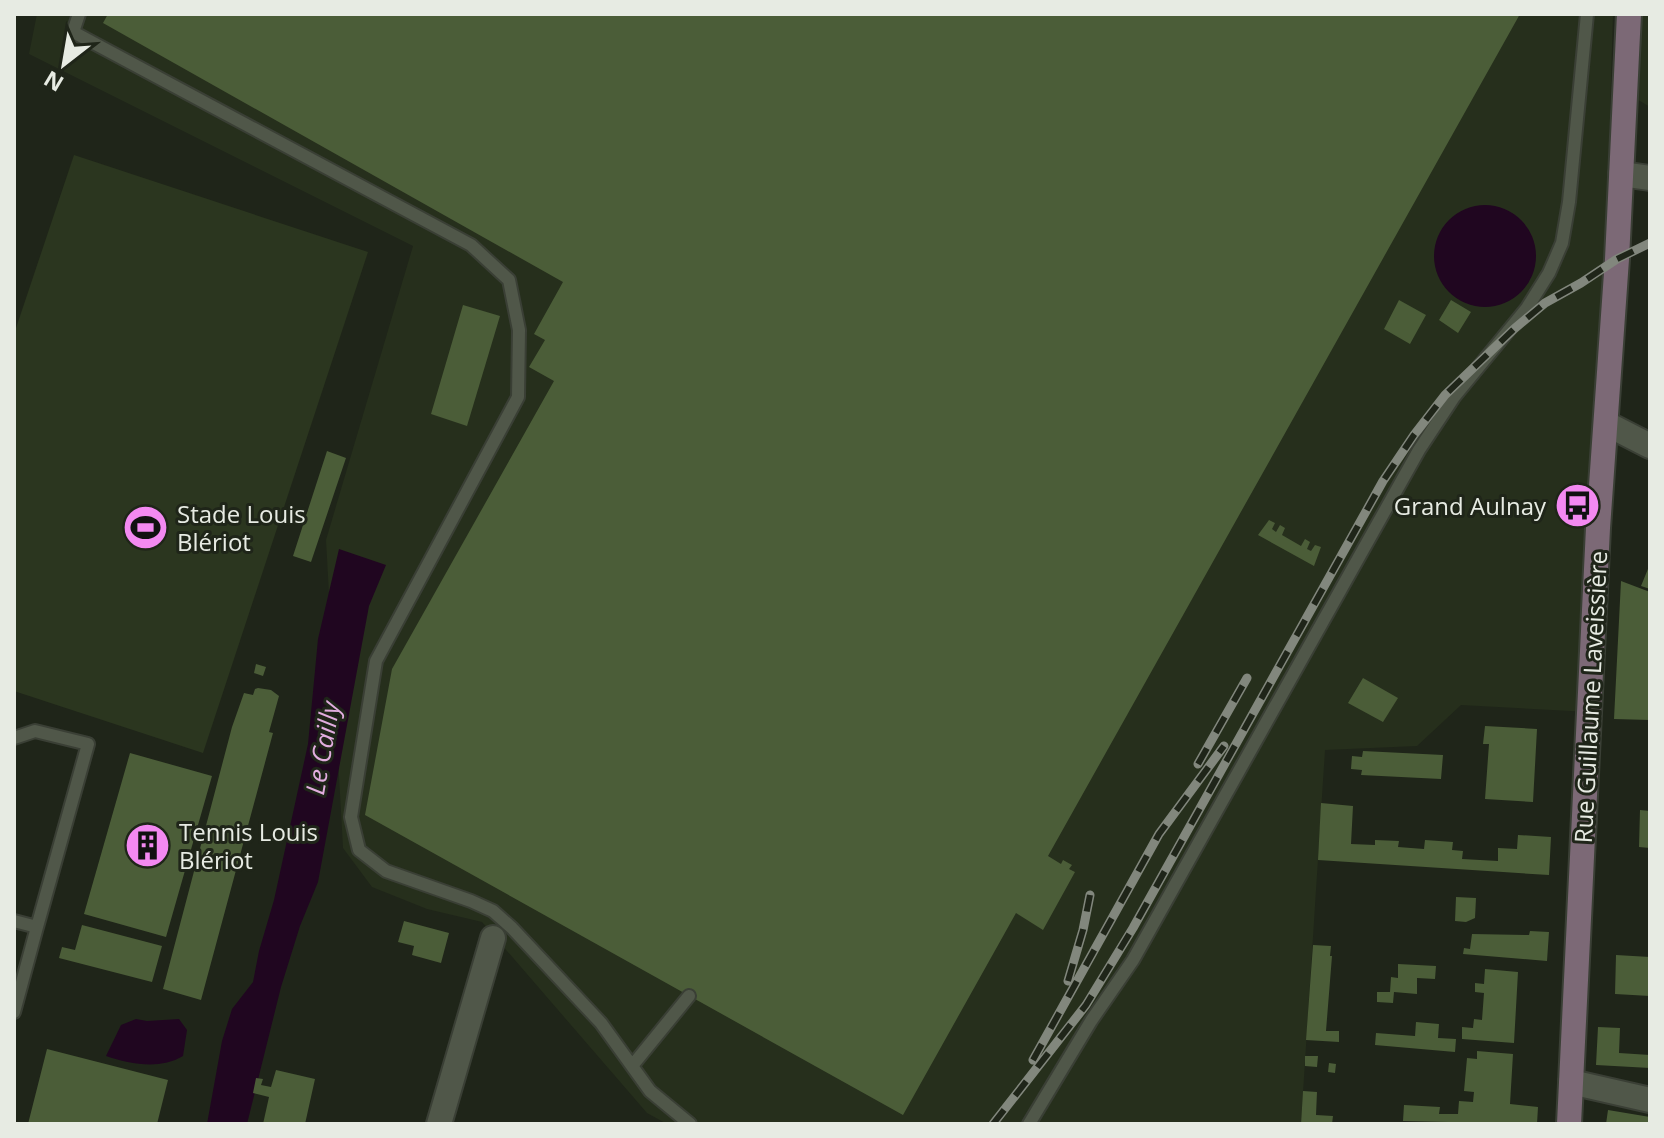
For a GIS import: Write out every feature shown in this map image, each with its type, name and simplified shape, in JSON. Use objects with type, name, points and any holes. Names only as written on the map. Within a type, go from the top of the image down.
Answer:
[{"type":"street","name":"Rue Guillaume Laveissière","points":[[1569,1124],[1597,542],[1607,424],[1629,14]]},
{"type":"street","points":[[1621,174],[1650,178]]},
{"type":"street","points":[[1607,424],[1650,446]]},
{"type":"street","points":[[439,1124],[493,938]]},
{"type":"street","points":[[1571,1082],[1650,1100]]},
{"type":"lane","points":[[79,14],[73,32],[471,245],[509,280],[519,330],[518,397],[376,661],[351,817],[359,850],[386,871],[493,911],[601,1023],[650,1091],[690,1124]]},
{"type":"lane","points":[[1029,1124],[1091,1021],[1133,960],[1419,450],[1454,397],[1527,308],[1549,273],[1562,243],[1569,202],[1587,14]]},
{"type":"lane","points":[[14,738],[35,731],[88,744],[14,1012]]},
{"type":"lane","points":[[14,921],[37,927]]},
{"type":"lane","points":[[632,1066],[689,996]]},
{"type":"shaded area","points":[[37,14],[1613,14],[1598,528],[1589,712],[1461,705],[1417,746],[1325,750],[1301,1124],[667,1124],[647,1113],[482,922],[427,909],[372,887],[343,848],[326,540],[413,246],[29,54]]},
{"type":"shaded area","points":[[1629,14],[1650,14],[1650,107],[1625,92]]},
{"type":"shaded area","name":"Stade Louis Blériot","points":[[74,155],[368,252],[203,753],[14,691],[14,334]]},
{"type":"water","points":[[1485,205],[1505,209],[1521,220],[1532,236],[1536,256],[1532,276],[1521,292],[1505,303],[1485,307],[1465,303],[1449,292],[1438,276],[1434,256],[1438,236],[1449,220],[1465,209]]},
{"type":"water","name":"Le Cailly","points":[[339,549],[386,565],[369,606],[318,882],[281,987],[247,1124],[207,1124],[222,1041],[232,1009],[253,982],[274,900],[308,744],[318,639]]},
{"type":"water","points":[[136,1019],[179,1019],[187,1030],[183,1056],[155,1064],[106,1056],[121,1025]]},
{"type":"building","points":[[108,14],[1520,14],[1048,856],[1061,864],[1063,860],[1072,865],[1069,869],[1075,872],[1043,930],[1016,913],[903,1115],[365,815],[392,669],[554,381],[529,367],[545,340],[534,334],[563,282],[103,23]]},
{"type":"building","points":[[1399,300],[1426,315],[1410,344],[1384,329]]},
{"type":"building","points":[[1451,300],[1471,312],[1458,333],[1439,320]]},
{"type":"building","points":[[463,305],[500,316],[467,426],[431,414]]},
{"type":"building","points":[[327,451],[346,458],[311,562],[293,556]]},
{"type":"building","points":[[1269,520],[1275,523],[1272,529],[1276,532],[1280,525],[1285,528],[1282,535],[1301,546],[1305,539],[1310,542],[1307,549],[1311,551],[1315,545],[1321,547],[1314,566],[1258,535]]},
{"type":"building","points":[[1650,564],[1650,589],[1641,586]]},
{"type":"building","points":[[1621,581],[1650,592],[1650,720],[1614,719]]},
{"type":"building","points":[[256,664],[266,667],[263,676],[254,673]]},
{"type":"building","points":[[1363,678],[1398,698],[1383,722],[1348,703]]},
{"type":"building","points":[[258,688],[271,690],[279,696],[269,732],[273,733],[201,1000],[163,989],[232,727],[244,693],[253,695]]},
{"type":"building","points":[[1485,726],[1537,729],[1533,802],[1485,799],[1489,744],[1483,744]]},
{"type":"building","points":[[1363,751],[1443,755],[1441,779],[1361,775],[1362,770],[1351,769],[1352,756],[1362,757]]},
{"type":"building","name":"Tennis Louis Blériot","points":[[130,753],[212,776],[166,937],[84,914]]},
{"type":"building","points":[[1321,803],[1353,806],[1351,844],[1375,845],[1375,840],[1399,841],[1398,847],[1424,849],[1425,840],[1453,842],[1452,850],[1463,851],[1462,859],[1498,861],[1498,848],[1517,849],[1518,835],[1551,837],[1549,875],[1318,860]]},
{"type":"building","points":[[1640,810],[1650,811],[1650,848],[1639,847]]},
{"type":"building","points":[[1456,897],[1476,898],[1475,918],[1466,922],[1455,921]]},
{"type":"building","points":[[404,921],[449,933],[441,963],[412,955],[414,946],[398,942]]},
{"type":"building","points":[[82,925],[162,946],[152,982],[59,958],[62,947],[75,950]]},
{"type":"building","points":[[1530,931],[1549,932],[1547,961],[1463,954],[1464,948],[1470,949],[1472,934],[1529,935]]},
{"type":"building","points":[[1313,945],[1331,946],[1326,1031],[1339,1031],[1339,1042],[1306,1040]]},
{"type":"building","points":[[1616,955],[1650,957],[1650,996],[1615,994]]},
{"type":"building","points":[[1398,964],[1436,966],[1435,979],[1417,978],[1417,994],[1394,992],[1393,1003],[1377,1002],[1377,992],[1390,992],[1391,977],[1398,978]]},
{"type":"building","points":[[1485,969],[1518,972],[1514,1043],[1462,1039],[1462,1027],[1473,1028],[1474,1019],[1482,1020],[1484,993],[1475,992],[1475,983],[1484,984]]},
{"type":"building","points":[[1416,1022],[1439,1024],[1438,1038],[1456,1039],[1455,1052],[1375,1045],[1376,1033],[1415,1036]]},
{"type":"building","points":[[1598,1027],[1620,1028],[1619,1053],[1650,1055],[1650,1068],[1596,1065]]},
{"type":"building","points":[[47,1049],[168,1080],[157,1124],[28,1124]]},
{"type":"building","points":[[1477,1051],[1513,1054],[1510,1104],[1538,1107],[1537,1124],[1403,1121],[1404,1105],[1440,1107],[1439,1114],[1458,1114],[1459,1101],[1473,1102],[1474,1092],[1464,1091],[1467,1058],[1477,1059]]},
{"type":"building","points":[[1305,1056],[1318,1056],[1317,1067],[1305,1066]]},
{"type":"building","points":[[1329,1063],[1336,1064],[1335,1073],[1328,1072]]},
{"type":"building","points":[[276,1070],[315,1079],[305,1124],[263,1124],[269,1097],[253,1093],[256,1078],[263,1079],[261,1085],[271,1087]]},
{"type":"building","points":[[1303,1091],[1317,1092],[1316,1115],[1333,1116],[1332,1124],[1301,1124]]},
{"type":"building","points":[[1608,1110],[1650,1117],[1650,1124],[1606,1124]]},
{"type":"railway","points":[[993,1124],[1086,1005],[1133,928],[1383,481],[1414,435],[1445,395],[1545,303],[1617,259],[1650,243]]},
{"type":"railway","points":[[1198,764],[1247,678]]},
{"type":"railway","points":[[1033,1060],[1159,834],[1224,746]]},
{"type":"railway","points":[[1068,981],[1090,895]]},
{"type":"place","name":"Grand Aulnay","points":[[1577,505]]},
{"type":"place","name":"Stade Louis Blériot","points":[[146,527]]},
{"type":"place","name":"Tennis Louis Blériot","points":[[148,845]]}]
